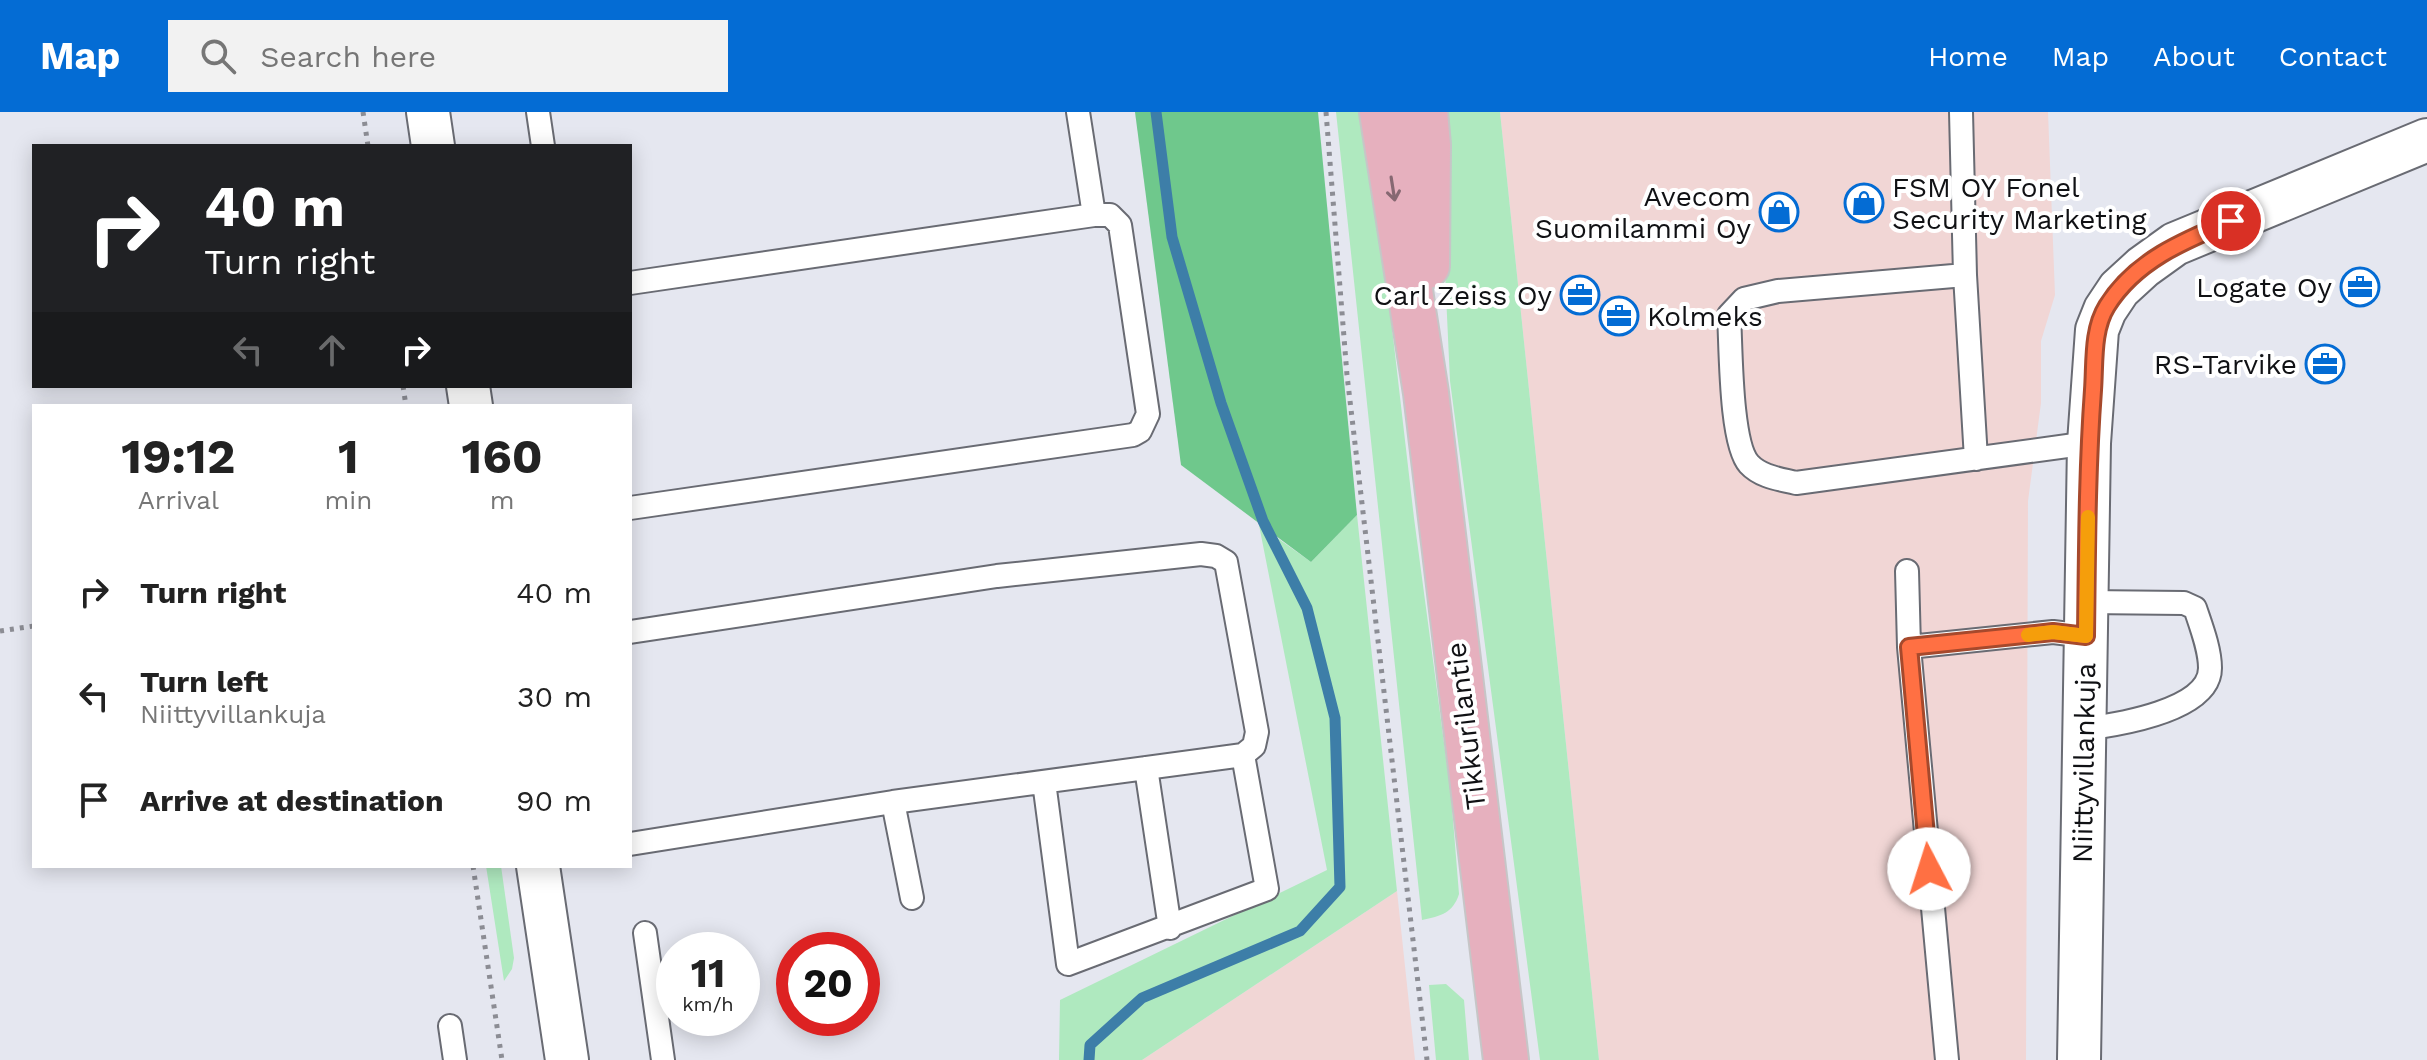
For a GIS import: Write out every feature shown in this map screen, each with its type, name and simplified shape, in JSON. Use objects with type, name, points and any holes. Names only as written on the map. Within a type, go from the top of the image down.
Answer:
[{"type":"main road","name":"Tikkurilantie","points":[[1382,112],[1426,393],[1506,1060]]},
{"type":"main road","name":"Tikkurilantie","points":[[1425,112],[1428,145],[1426,393]]},
{"type":"street","points":[[428,112],[433,144]]},
{"type":"street","name":"Niittyvillankuja","points":[[2079,1060],[2089,443],[2097,330],[2105,310],[2119,289],[2175,244],[2427,140]]},
{"type":"street","points":[[538,868],[567,1060]]},
{"type":"lane","points":[[538,112],[543,144]]},
{"type":"lane","points":[[1078,112],[1094,215]]},
{"type":"lane","points":[[1961,112],[1965,275],[1976,459]]},
{"type":"lane","points":[[632,283],[1110,215],[1120,225],[1148,414],[1140,431],[1133,435],[632,508]]},
{"type":"lane","points":[[1965,275],[1778,291],[1744,299],[1729,315],[1736,428],[1748,463],[1766,476],[1796,483],[2089,443]]},
{"type":"lane","points":[[632,632],[997,576],[1201,554],[1216,556],[1226,562],[1257,732],[1254,746],[1243,755],[893,802],[632,844]]},
{"type":"lane","points":[[1907,571],[1909,647],[1947,1060]]},
{"type":"lane","points":[[1909,647],[2053,632],[2086,619],[2184,603],[2195,608],[2211,670],[2203,687],[2187,701],[2132,722],[2084,729]]},
{"type":"lane","points":[[1044,782],[1068,964],[1267,889],[1243,755]]},
{"type":"lane","points":[[1146,768],[1170,928]]},
{"type":"lane","points":[[893,802],[912,898]]},
{"type":"lane","points":[[645,933],[663,1060]]},
{"type":"lane","points":[[450,1026],[455,1060]]},
{"type":"path","points":[[363,112],[368,144]]},
{"type":"path","points":[[1326,112],[1347,375],[1427,1060]]},
{"type":"path","points":[[0,631],[32,626]]},
{"type":"path","points":[[473,868],[502,1060]]},
{"type":"shaded area","points":[[1500,112],[2048,112],[2055,295],[2041,341],[2041,403],[2028,501],[2026,1060],[1599,1060]]},
{"type":"shaded area","points":[[1397,891],[1415,1060],[1142,1060]]},
{"type":"green space","points":[[1135,112],[1318,112],[1357,515],[1311,562],[1181,465]]},
{"type":"green space","points":[[1336,112],[1367,112],[1414,518],[1451,795],[1459,894],[1445,913],[1422,920]]},
{"type":"green space","points":[[1448,112],[1500,112],[1599,1060],[1540,1060],[1450,381],[1439,142]]},
{"type":"green space","points":[[1357,515],[1397,891],[1142,1060],[1059,1060],[1060,1000],[1327,870],[1259,525],[1311,562]]},
{"type":"green space","points":[[486,868],[501,868],[514,958],[512,969],[504,981]]},
{"type":"green space","points":[[1446,984],[1464,1000],[1469,1060],[1436,1060],[1429,985]]},
{"type":"waterway","points":[[1089,1060],[1090,1045],[1142,998],[1300,931],[1340,887],[1335,718],[1307,608],[1263,521],[1221,403],[1172,237],[1156,112]]},
{"type":"slow traffic","points":[[2028,635],[2053,632],[2086,636],[2088,517]]},
{"type":"place","name":"FSM OY Fonel Security Marketing","points":[[1864,203]]},
{"type":"place","name":"Avecom Suomilammi Oy","points":[[1779,212]]},
{"type":"place","name":"Logate Oy","points":[[2360,287]]},
{"type":"place","name":"Carl Zeiss Oy","points":[[1580,295]]},
{"type":"place","name":"Kolmeks","points":[[1619,316]]},
{"type":"place","name":"RS-Tarvike","points":[[2325,364]]},
{"type":"route","points":[[1929,869],[1909,647],[2053,632],[2086,636],[2089,443],[2097,330],[2105,310],[2119,289],[2143,267],[2175,244],[2231,221]]}]
